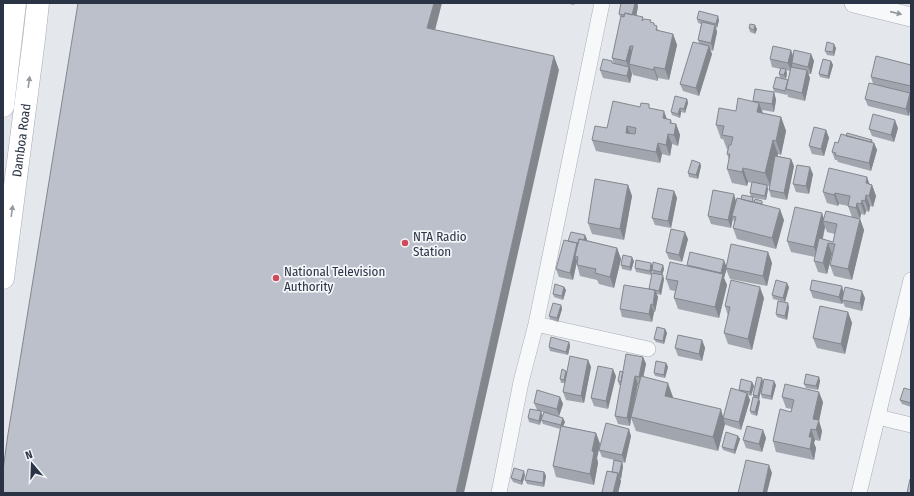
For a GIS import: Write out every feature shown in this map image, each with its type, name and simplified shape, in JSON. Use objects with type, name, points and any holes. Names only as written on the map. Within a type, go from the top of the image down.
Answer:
[{"type":"main road","name":"Damboa Road","points":[[3,106],[15,3]]},
{"type":"main road","name":"Damboa Road","points":[[3,278],[38,3]]},
{"type":"street","points":[[503,492],[521,382],[536,324],[602,3]]},
{"type":"street","points":[[854,3],[911,17]]},
{"type":"street","points":[[860,493],[911,280]]},
{"type":"street","points":[[536,324],[648,349]]},
{"type":"street","points":[[878,417],[911,425]]},
{"type":"building","name":"National Television Authority","points":[[78,3],[434,3],[427,28],[554,56],[456,493],[3,493],[3,470],[8,434]]},
{"type":"building","points":[[621,3],[635,3],[632,15],[625,13],[624,15],[619,14]]},
{"type":"building","points":[[699,11],[718,16],[716,24],[697,19]]},
{"type":"building","points":[[625,13],[643,17],[642,21],[644,19],[651,20],[650,22],[657,26],[656,30],[673,34],[665,69],[654,67],[654,70],[629,64],[633,46],[630,46],[626,61],[612,58],[621,16],[624,17]]},
{"type":"building","points":[[702,22],[715,25],[711,43],[698,40]]},
{"type":"building","points":[[750,24],[755,25],[754,30],[749,28]]},
{"type":"building","points":[[693,42],[709,46],[696,88],[680,84]]},
{"type":"building","points":[[827,42],[834,44],[833,52],[825,51]]},
{"type":"building","points":[[773,46],[791,50],[788,63],[770,59]]},
{"type":"building","points":[[794,50],[811,54],[808,67],[792,63]]},
{"type":"building","points":[[876,56],[911,65],[911,86],[871,77]]},
{"type":"building","points":[[603,59],[629,67],[627,76],[600,70]]},
{"type":"building","points":[[823,59],[831,61],[828,76],[819,74]]},
{"type":"building","points":[[791,67],[807,70],[802,93],[786,89]]},
{"type":"building","points":[[781,68],[786,69],[784,75],[779,74]]},
{"type":"building","points":[[776,77],[788,80],[785,91],[773,88]]},
{"type":"building","points":[[869,83],[910,93],[906,109],[865,99]]},
{"type":"building","points":[[755,89],[774,92],[772,104],[753,101]]},
{"type":"building","points":[[675,96],[687,99],[684,109],[680,108],[678,114],[671,112]]},
{"type":"building","points":[[738,98],[759,103],[757,112],[781,117],[776,141],[773,140],[765,173],[743,168],[742,172],[727,169],[730,154],[727,154],[733,137],[722,135],[724,126],[716,125],[719,108],[736,111]]},
{"type":"building","points":[[613,101],[640,107],[641,103],[649,104],[649,108],[664,111],[663,118],[671,120],[670,123],[676,124],[674,135],[668,134],[666,145],[658,143],[656,152],[592,140],[595,126],[607,128]],"holes":[[[627,126],[636,128],[635,134],[626,133]]]},
{"type":"building","points":[[873,114],[895,120],[891,135],[869,129]]},
{"type":"building","points":[[814,127],[826,130],[821,149],[809,146]]},
{"type":"building","points":[[847,133],[872,140],[871,142],[846,136]]},
{"type":"building","points":[[841,134],[874,143],[869,163],[835,155],[836,153],[832,152],[835,142],[838,143]]},
{"type":"building","points":[[775,156],[791,159],[784,193],[769,190]]},
{"type":"building","points":[[692,160],[700,163],[696,175],[688,173]]},
{"type":"building","points":[[797,165],[810,167],[806,186],[793,184]]},
{"type":"building","points":[[829,168],[867,177],[866,183],[872,185],[869,196],[866,195],[865,201],[862,200],[861,204],[857,203],[856,208],[848,206],[850,196],[835,193],[834,195],[823,192]]},
{"type":"building","points":[[595,179],[628,185],[620,229],[588,223]]},
{"type":"building","points":[[752,182],[767,185],[765,196],[750,193]]},
{"type":"building","points":[[658,188],[674,191],[668,221],[652,218]]},
{"type":"building","points":[[713,190],[734,194],[728,220],[708,216]]},
{"type":"building","points":[[742,195],[753,197],[752,202],[741,199]]},
{"type":"building","points":[[737,198],[780,209],[772,238],[733,228],[736,217],[732,216]]},
{"type":"building","points":[[755,199],[762,201],[762,204],[754,202]]},
{"type":"building","points":[[795,207],[822,213],[814,247],[787,241]]},
{"type":"building","points":[[826,211],[860,219],[848,269],[830,265],[835,244],[828,243],[823,263],[814,261],[819,238],[833,242],[837,224],[823,221]]},
{"type":"building","points":[[671,229],[685,232],[679,255],[666,252]]},
{"type":"building","points":[[571,232],[585,235],[584,240],[579,239],[578,244],[568,241]]},
{"type":"building","points":[[579,239],[617,248],[610,277],[595,273],[596,269],[577,265],[578,257],[575,256]]},
{"type":"building","points":[[564,240],[577,243],[570,273],[556,269]]},
{"type":"building","points":[[731,244],[768,252],[763,276],[726,268]]},
{"type":"building","points":[[690,252],[724,260],[721,273],[687,265]]},
{"type":"building","points":[[623,255],[632,257],[630,267],[621,265]]},
{"type":"building","points":[[636,260],[651,263],[650,271],[635,268]]},
{"type":"building","points":[[653,262],[663,265],[661,272],[652,270]]},
{"type":"building","points":[[670,262],[723,274],[715,307],[674,298],[678,281],[666,279]]},
{"type":"building","points":[[652,273],[663,275],[659,291],[649,289]]},
{"type":"building","points":[[731,280],[760,287],[748,339],[724,333],[730,307],[725,306]]},
{"type":"building","points":[[776,280],[787,283],[783,298],[772,295]]},
{"type":"building","points":[[812,280],[842,286],[839,297],[810,290]]},
{"type":"building","points":[[555,284],[564,287],[562,296],[553,294]]},
{"type":"building","points":[[624,285],[655,290],[653,305],[651,304],[649,314],[620,309]]},
{"type":"building","points":[[845,287],[862,291],[860,303],[842,300]]},
{"type":"building","points":[[778,301],[788,303],[785,316],[776,314]]},
{"type":"building","points":[[553,303],[561,305],[557,318],[549,316]]},
{"type":"building","points":[[820,306],[848,312],[841,344],[813,338]]},
{"type":"building","points":[[657,327],[665,329],[663,341],[654,339]]},
{"type":"building","points":[[678,335],[702,340],[699,354],[675,348]]},
{"type":"building","points":[[551,337],[569,342],[566,352],[549,347]]},
{"type":"building","points":[[626,354],[643,357],[639,377],[635,376],[627,418],[615,416]]},
{"type":"building","points":[[570,356],[588,360],[581,396],[563,392]]},
{"type":"building","points":[[656,361],[666,363],[664,375],[654,373]]},
{"type":"building","points":[[598,366],[613,369],[606,401],[591,398]]},
{"type":"building","points":[[562,369],[566,371],[564,380],[560,379]]},
{"type":"building","points":[[620,371],[623,372],[621,382],[618,381]]},
{"type":"building","points":[[806,374],[819,377],[816,386],[804,384]]},
{"type":"building","points":[[641,376],[668,383],[665,396],[721,409],[713,437],[631,417]]},
{"type":"building","points":[[757,377],[762,378],[758,396],[753,395]]},
{"type":"building","points":[[741,379],[752,382],[750,392],[739,390]]},
{"type":"building","points":[[764,379],[774,381],[771,396],[761,394]]},
{"type":"building","points":[[785,384],[819,392],[813,419],[819,420],[816,430],[811,429],[809,437],[812,437],[810,449],[773,441],[780,409],[791,412],[794,400],[782,397]]},
{"type":"building","points":[[731,388],[747,393],[739,422],[723,418]]},
{"type":"building","points":[[904,388],[911,390],[911,403],[900,400]]},
{"type":"building","points":[[537,390],[560,397],[557,409],[534,403]]},
{"type":"building","points":[[753,397],[759,398],[755,412],[750,411]]},
{"type":"building","points":[[530,409],[541,411],[539,421],[528,418]]},
{"type":"building","points":[[544,412],[563,418],[561,425],[541,420]]},
{"type":"building","points":[[606,423],[629,429],[622,455],[599,450]]},
{"type":"building","points":[[561,426],[596,433],[592,451],[594,452],[590,474],[553,466]]},
{"type":"building","points":[[747,426],[763,430],[759,444],[743,440]]},
{"type":"building","points":[[726,432],[738,436],[734,450],[722,447]]},
{"type":"building","points":[[614,460],[622,462],[619,475],[618,473],[612,472]]},
{"type":"building","points":[[746,460],[769,465],[763,493],[738,493]]},
{"type":"building","points":[[514,468],[524,471],[521,481],[511,478]]},
{"type":"building","points":[[528,469],[544,472],[543,483],[525,480]]},
{"type":"building","points":[[607,471],[618,473],[613,493],[602,492]]},
{"type":"building","points":[[910,479],[911,493],[907,493]]},
{"type":"place","name":"NTA Radio Station","points":[[405,243]]},
{"type":"place","name":"National Television Authority","points":[[276,278]]}]
